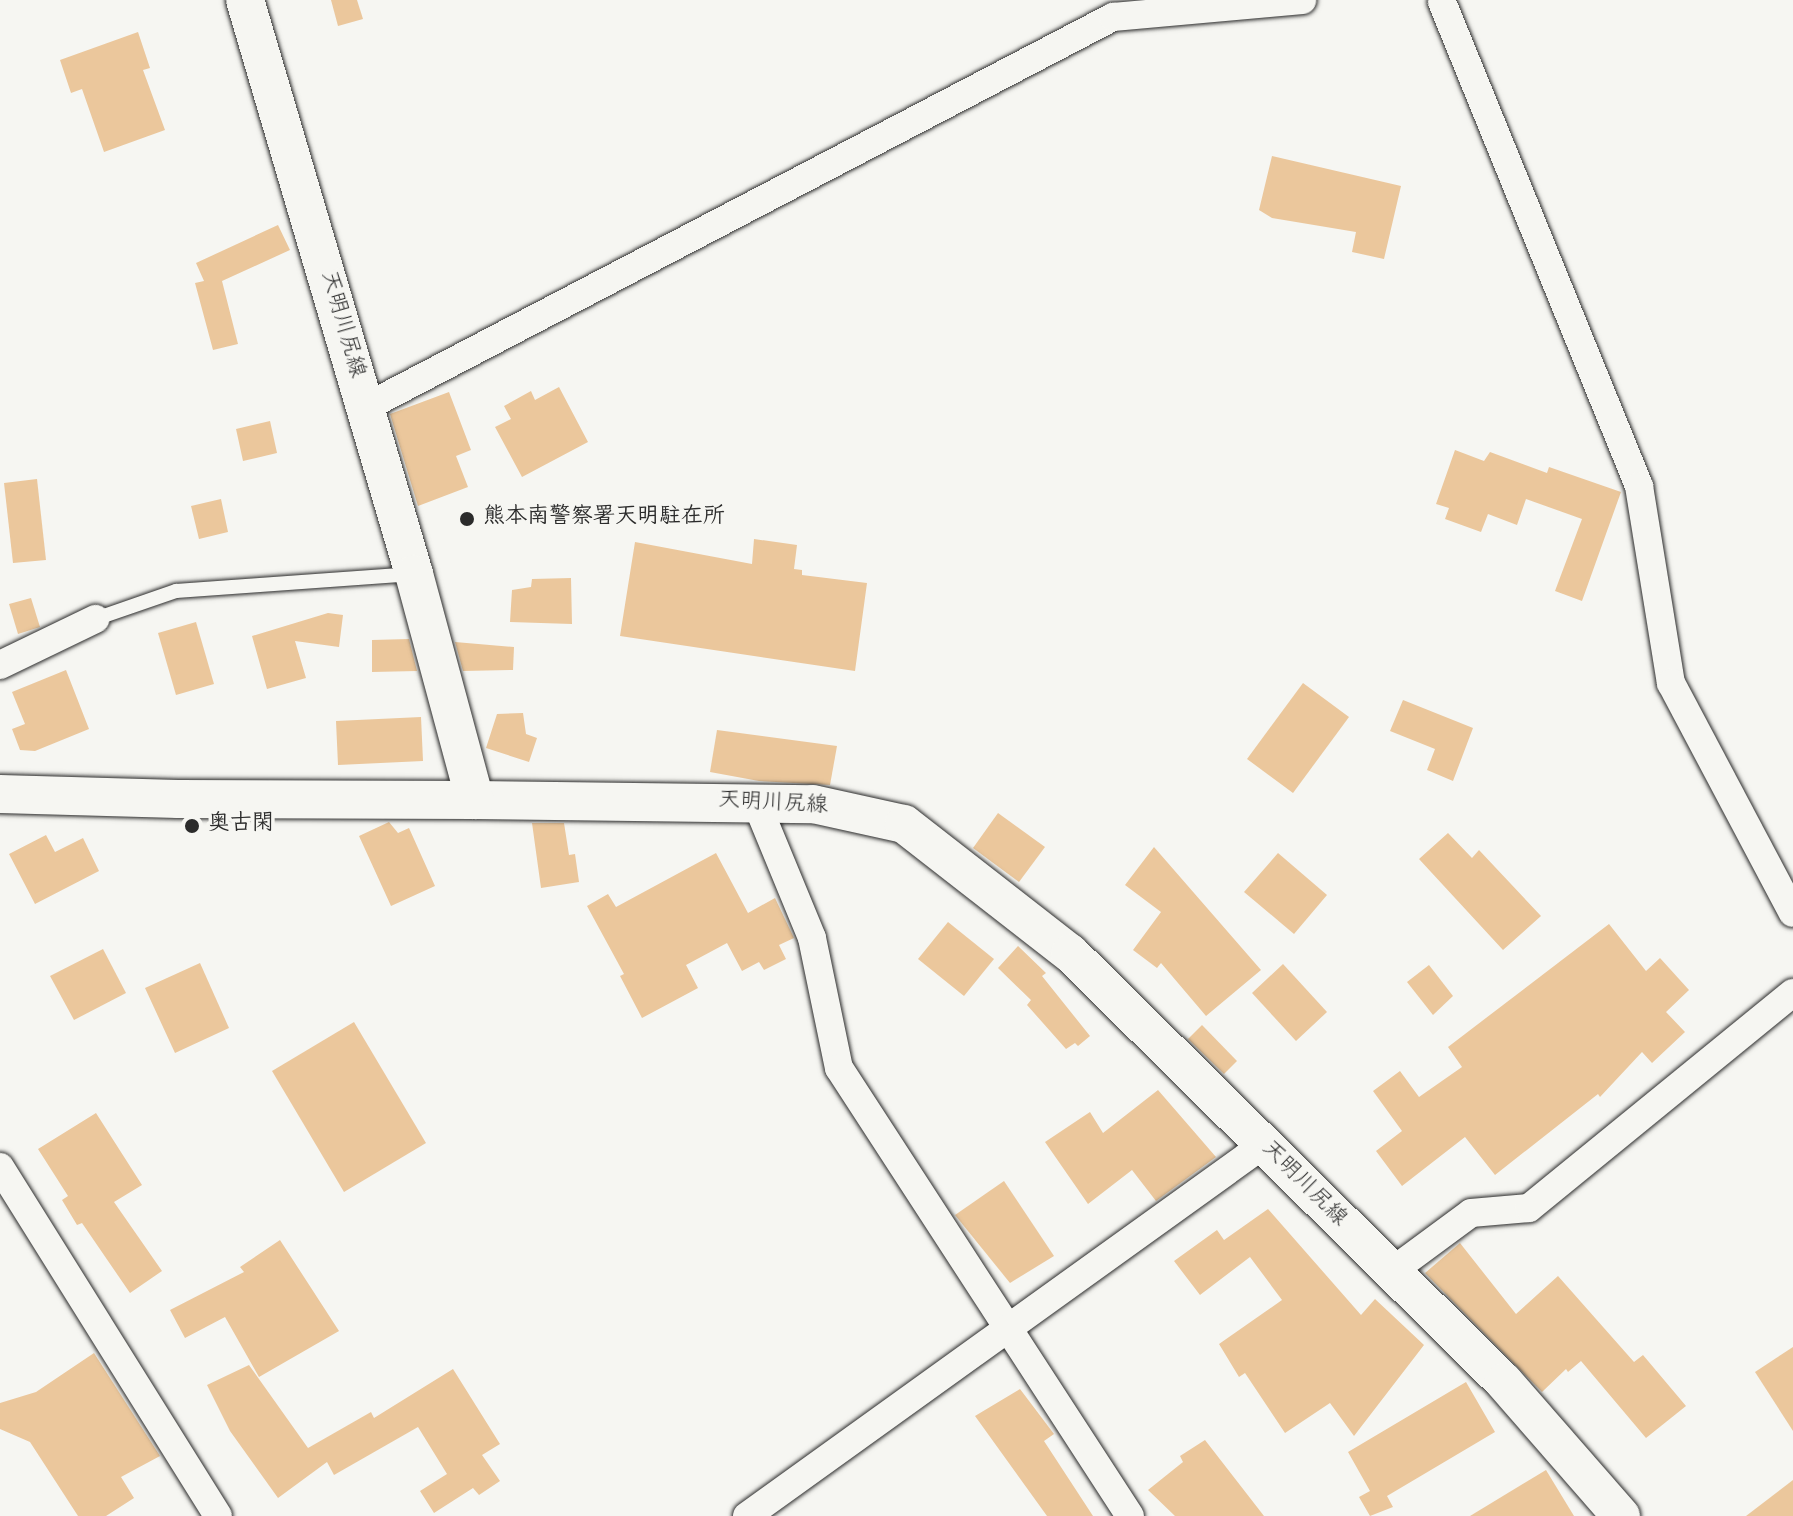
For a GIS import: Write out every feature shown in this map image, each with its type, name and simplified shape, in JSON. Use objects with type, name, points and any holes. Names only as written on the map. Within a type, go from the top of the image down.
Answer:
[{"type":"main road","name":"天明川尻線","points":[[245,0],[366,407],[475,800],[813,804],[904,824],[1070,953],[1504,1382],[1621,1516]]},
{"type":"main road","points":[[0,794],[178,799],[475,800]]},
{"type":"street","points":[[366,407],[1113,17],[1302,0]]},
{"type":"street","points":[[1439,1],[1639,486],[1671,683],[1793,913]]},
{"type":"street","points":[[0,665],[95,619]]},
{"type":"street","points":[[756,802],[812,938],[839,1068],[1130,1516]]},
{"type":"street","points":[[1391,1272],[1471,1213],[1529,1208],[1793,993]]},
{"type":"street","points":[[747,1516],[1263,1145]]},
{"type":"street","points":[[0,1167],[218,1516]]},
{"type":"lane","points":[[95,619],[176,591],[414,574]]},
{"type":"building","points":[[331,0],[357,0],[363,19],[338,26]]},
{"type":"building","points":[[138,32],[150,68],[143,70],[165,130],[104,152],[82,89],[71,93],[60,60]]},
{"type":"building","points":[[1272,156],[1401,186],[1384,259],[1352,252],[1356,232],[1272,218],[1259,210]]},
{"type":"building","points":[[278,225],[290,250],[222,281],[238,344],[213,350],[195,283],[204,281],[196,263]]},
{"type":"building","points":[[559,387],[588,442],[522,477],[495,427],[511,419],[504,406],[531,391],[535,400]]},
{"type":"building","points":[[449,392],[471,450],[456,456],[468,487],[418,506],[390,414]]},
{"type":"building","points":[[270,421],[277,453],[243,461],[236,429]]},
{"type":"building","points":[[1455,450],[1484,461],[1490,452],[1547,473],[1549,467],[1621,492],[1582,601],[1555,591],[1582,519],[1526,499],[1517,525],[1488,514],[1481,532],[1445,519],[1449,508],[1436,504]]},
{"type":"building","points":[[37,479],[46,560],[13,563],[4,483]]},
{"type":"building","points":[[221,499],[228,532],[199,539],[191,506]]},
{"type":"building","points":[[754,539],[797,545],[794,569],[802,570],[802,575],[867,583],[855,671],[620,636],[635,542],[752,564]]},
{"type":"building","points":[[571,578],[572,624],[510,622],[512,590],[531,587],[532,579]]},
{"type":"building","points":[[31,598],[40,627],[18,634],[9,604]]},
{"type":"building","points":[[328,613],[343,615],[339,647],[295,641],[306,678],[267,689],[252,636]]},
{"type":"building","points":[[196,622],[214,684],[176,695],[158,633]]},
{"type":"building","points":[[409,639],[417,671],[372,672],[372,640]]},
{"type":"building","points":[[455,642],[514,647],[513,670],[463,671]]},
{"type":"building","points":[[66,670],[89,729],[35,751],[20,750],[12,729],[25,724],[12,692]]},
{"type":"building","points":[[1303,683],[1349,717],[1293,793],[1247,759]]},
{"type":"building","points":[[1403,700],[1473,728],[1453,781],[1427,770],[1435,749],[1390,731]]},
{"type":"building","points":[[523,713],[526,734],[537,738],[529,762],[486,748],[497,714]]},
{"type":"building","points":[[421,717],[423,761],[338,765],[336,721]]},
{"type":"building","points":[[717,730],[837,746],[830,785],[759,781],[710,772]]},
{"type":"building","points":[[998,813],[1045,847],[1019,882],[973,848]]},
{"type":"building","points":[[389,822],[398,833],[409,828],[435,886],[391,906],[359,836]]},
{"type":"building","points":[[532,823],[564,823],[569,855],[575,854],[579,882],[541,888]]},
{"type":"building","points":[[1448,833],[1472,858],[1479,850],[1541,916],[1503,950],[1419,859]]},
{"type":"building","points":[[46,835],[55,852],[83,838],[99,871],[35,904],[9,854]]},
{"type":"building","points":[[1154,847],[1261,970],[1206,1016],[1161,963],[1157,968],[1133,950],[1161,912],[1125,885]]},
{"type":"building","points":[[716,853],[748,913],[775,898],[794,938],[779,945],[786,959],[764,970],[759,962],[742,971],[727,943],[686,965],[698,988],[642,1018],[620,976],[624,974],[587,906],[608,894],[616,907]]},
{"type":"building","points":[[1278,853],[1327,895],[1294,934],[1244,892]]},
{"type":"building","points":[[948,922],[994,959],[964,996],[918,959]]},
{"type":"building","points":[[1609,924],[1646,971],[1660,958],[1689,990],[1666,1012],[1685,1032],[1652,1063],[1642,1052],[1600,1097],[1598,1094],[1495,1175],[1465,1137],[1402,1186],[1376,1151],[1402,1131],[1373,1091],[1400,1071],[1419,1097],[1462,1067],[1448,1047]]},
{"type":"building","points":[[1018,946],[1046,973],[1042,976],[1090,1036],[1078,1046],[1075,1043],[1066,1049],[1027,1005],[1031,1000],[998,968]]},
{"type":"building","points":[[103,949],[126,993],[74,1020],[50,976]]},
{"type":"building","points":[[200,963],[229,1028],[175,1053],[145,988]]},
{"type":"building","points":[[1283,964],[1327,1012],[1296,1041],[1252,993]]},
{"type":"building","points":[[1429,965],[1453,996],[1433,1015],[1407,982]]},
{"type":"building","points":[[354,1022],[426,1143],[344,1192],[272,1071]]},
{"type":"building","points":[[1202,1025],[1237,1061],[1224,1074],[1188,1039]]},
{"type":"building","points":[[1158,1090],[1216,1157],[1156,1201],[1132,1170],[1088,1204],[1045,1142],[1090,1112],[1103,1133]]},
{"type":"building","points":[[96,1113],[142,1185],[114,1202],[162,1271],[130,1293],[82,1223],[77,1225],[62,1200],[68,1196],[38,1149]]},
{"type":"building","points":[[1004,1181],[1054,1256],[1010,1283],[955,1215]]},
{"type":"building","points":[[1268,1209],[1361,1315],[1375,1299],[1424,1345],[1354,1436],[1330,1403],[1285,1433],[1245,1373],[1239,1377],[1219,1344],[1282,1300],[1250,1257],[1200,1295],[1174,1261],[1217,1230],[1224,1240]]},
{"type":"building","points":[[280,1240],[339,1331],[259,1377],[225,1317],[185,1338],[170,1310],[244,1272],[240,1267]]},
{"type":"building","points":[[1460,1243],[1516,1314],[1558,1276],[1634,1362],[1643,1355],[1686,1406],[1646,1438],[1581,1361],[1568,1372],[1566,1369],[1542,1392],[1425,1273]]},
{"type":"building","points":[[1793,1347],[1793,1431],[1755,1372]]},
{"type":"building","points":[[94,1353],[160,1456],[121,1477],[134,1498],[106,1516],[78,1516],[30,1442],[0,1429],[0,1403],[36,1392]]},
{"type":"building","points":[[249,1365],[308,1448],[371,1412],[374,1418],[453,1369],[500,1444],[482,1455],[500,1481],[479,1495],[473,1488],[434,1513],[420,1491],[447,1474],[418,1427],[334,1475],[327,1462],[278,1498],[230,1431],[207,1385]]},
{"type":"building","points":[[1466,1382],[1495,1432],[1387,1496],[1393,1507],[1370,1516],[1359,1497],[1370,1491],[1348,1452]]},
{"type":"building","points":[[1020,1389],[1054,1434],[1044,1441],[1093,1516],[1047,1516],[975,1416]]},
{"type":"building","points":[[1205,1440],[1264,1516],[1175,1516],[1148,1490],[1183,1462],[1180,1456]]},
{"type":"building","points":[[1546,1470],[1574,1516],[1470,1516]]},
{"type":"building","points":[[1793,1480],[1793,1516],[1746,1516]]},
{"type":"place","name":"熊本南警察署天明駐在所","points":[[467,519]]},
{"type":"place","name":"奥古閑","points":[[192,826]]}]
